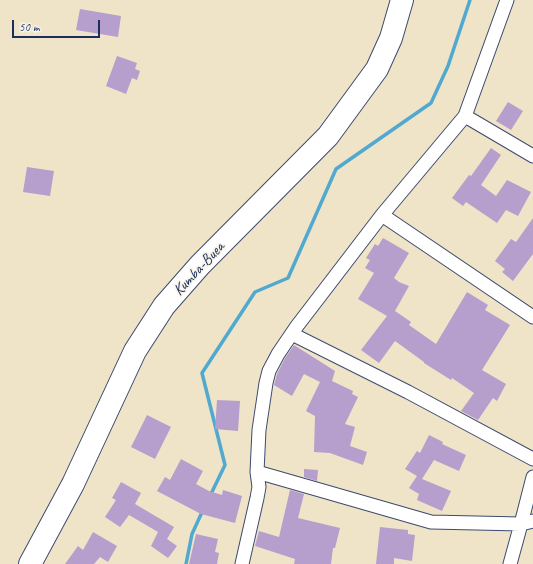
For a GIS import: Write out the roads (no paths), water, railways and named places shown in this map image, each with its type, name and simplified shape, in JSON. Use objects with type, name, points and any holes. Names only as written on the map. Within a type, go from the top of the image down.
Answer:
[{"type":"highway","name":"Kumba-Buea","points":[[30,564],[73,484],[135,351],[164,306],[200,265],[328,136],[376,69],[391,38],[402,0]]},
{"type":"street","points":[[242,564],[257,498],[259,430],[269,371],[278,354],[292,334],[382,215],[465,116],[507,0]]},
{"type":"street","points":[[465,116],[533,156]]},
{"type":"street","points":[[382,215],[533,317]]},
{"type":"street","points":[[292,334],[408,392],[533,459]]},
{"type":"street","points":[[257,472],[432,522],[527,523]]},
{"type":"street","points":[[510,564],[527,523],[533,477]]},
{"type":"waterway","points":[[210,496],[225,465],[202,373],[255,292],[288,278],[336,169],[431,103],[448,66],[470,0]]},
{"type":"waterway","points":[[186,564],[192,534],[203,510]]}]
